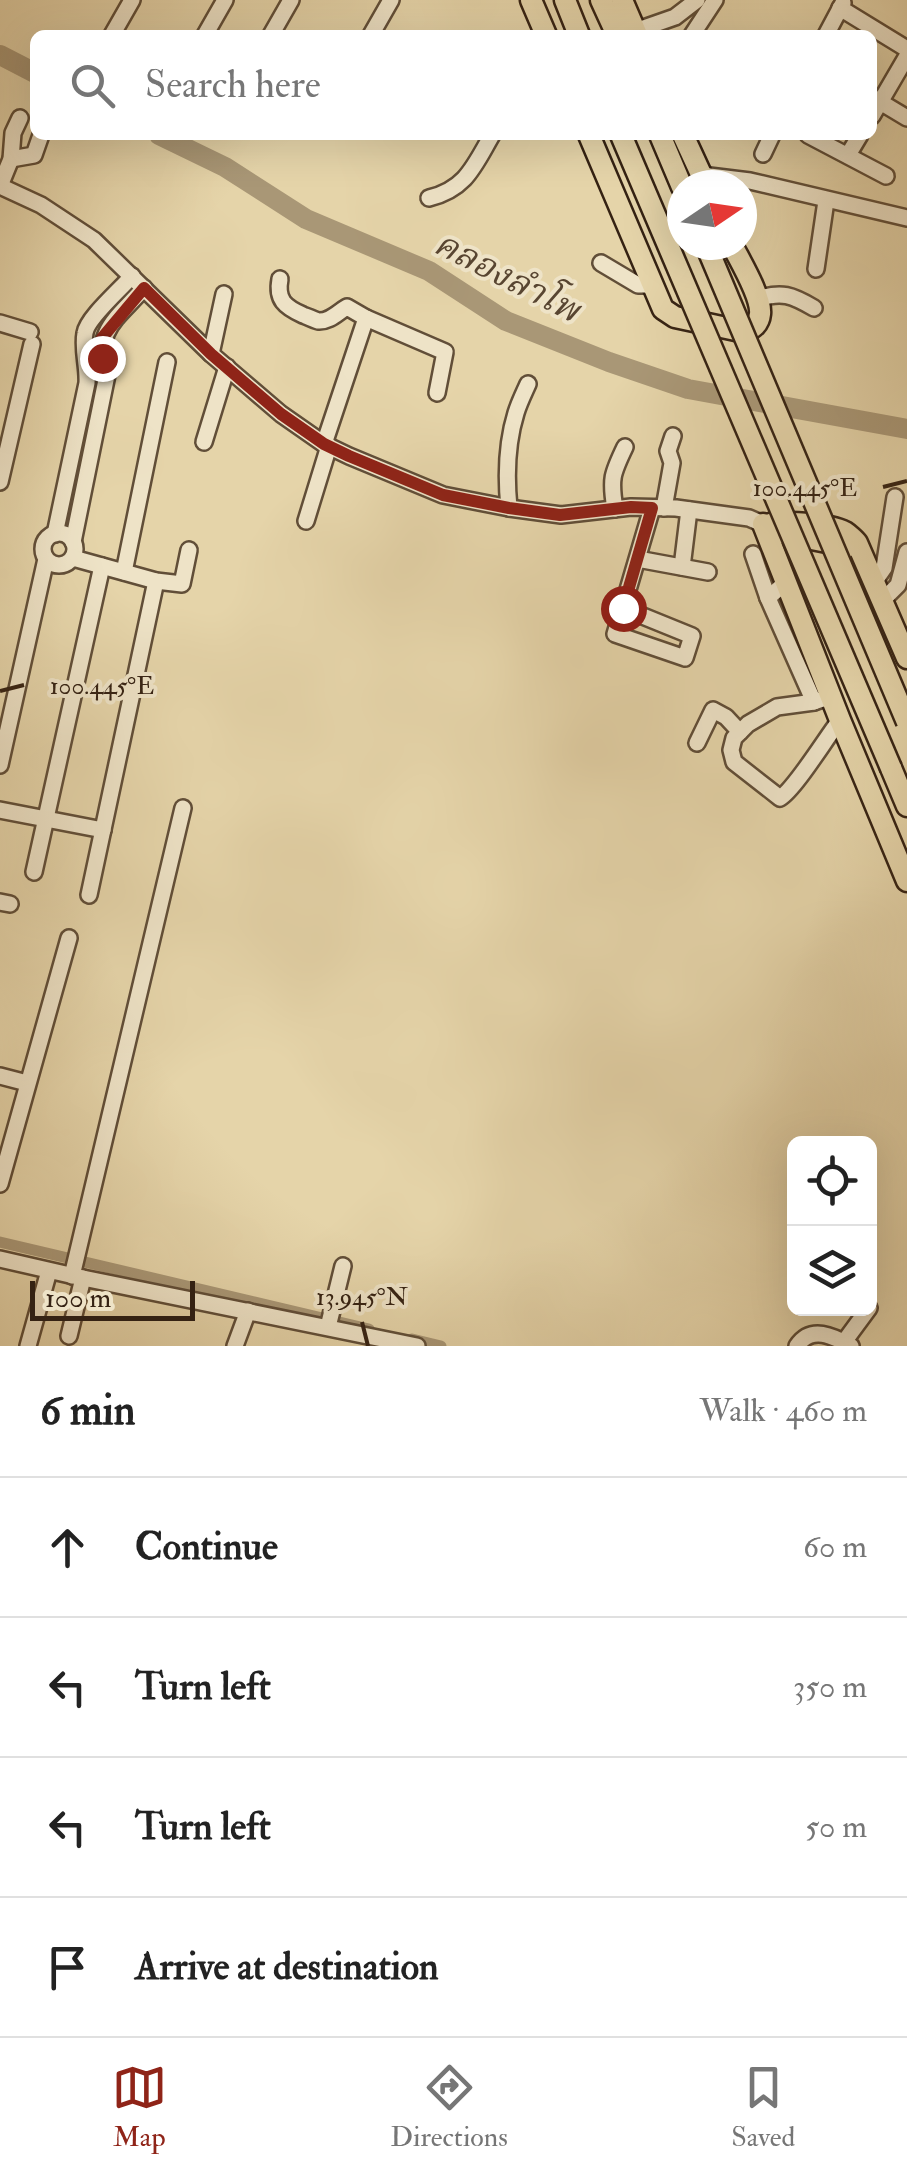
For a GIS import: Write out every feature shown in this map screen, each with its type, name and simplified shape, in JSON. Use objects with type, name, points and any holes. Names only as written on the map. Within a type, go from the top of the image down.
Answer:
[{"type":"main road","points":[[531,0],[544,30]]},
{"type":"main road","points":[[564,0],[577,30]]},
{"type":"main road","points":[[602,0],[626,30]]},
{"type":"main road","points":[[622,0],[628,30]]},
{"type":"main road","points":[[591,140],[654,288],[668,304],[736,316],[755,295],[739,260]]},
{"type":"main road","points":[[623,140],[907,806]]},
{"type":"main road","points":[[662,140],[675,170]]},
{"type":"main road","points":[[685,140],[699,170]]},
{"type":"main road","points":[[712,260],[907,722]]},
{"type":"main road","points":[[763,524],[791,536],[848,550],[876,583],[907,658]]},
{"type":"main road","points":[[763,524],[822,699],[840,720],[907,881]]},
{"type":"street","points":[[115,30],[132,0]]},
{"type":"street","points":[[208,30],[226,0]]},
{"type":"street","points":[[275,30],[291,0]]},
{"type":"street","points":[[374,30],[392,0]]},
{"type":"street","points":[[640,30],[674,17],[697,0]]},
{"type":"street","points":[[695,30],[715,0]]},
{"type":"street","points":[[829,30],[842,4],[907,48]]},
{"type":"street","points":[[877,102],[907,56]]},
{"type":"street","points":[[877,106],[907,118]]},
{"type":"street","points":[[20,118],[0,186],[42,205],[94,240],[211,354],[281,414],[326,445],[443,495],[509,508],[560,515],[658,508],[749,518],[763,524]]},
{"type":"street","points":[[10,159],[34,155],[39,140]]},
{"type":"street","points":[[428,198],[446,194],[467,177],[489,140]]},
{"type":"street","points":[[756,168],[770,140]]},
{"type":"street","points":[[818,140],[886,176]]},
{"type":"street","points":[[848,156],[857,140]]},
{"type":"street","points":[[747,170],[756,168],[826,200],[907,218]]},
{"type":"street","points":[[816,269],[826,200]]},
{"type":"street","points":[[601,263],[638,285],[654,288]]},
{"type":"street","points":[[280,279],[278,289],[286,307],[318,321],[330,319],[346,307],[446,352],[436,393]]},
{"type":"street","points":[[0,765],[46,559],[44,544],[55,534],[87,383],[85,328],[138,282]]},
{"type":"street","points":[[46,559],[59,566],[69,562],[73,550],[107,375],[102,338],[138,282]]},
{"type":"street","points":[[211,354],[224,294]]},
{"type":"street","points":[[755,295],[788,294],[814,308]]},
{"type":"street","points":[[306,521],[366,318]]},
{"type":"street","points":[[0,323],[31,338],[0,482]]},
{"type":"street","points":[[124,572],[168,362]]},
{"type":"street","points":[[204,442],[227,366]]},
{"type":"street","points":[[509,508],[512,433],[528,384]]},
{"type":"street","points":[[623,608],[692,636],[685,658],[615,634],[623,608],[658,508],[672,464],[668,450],[672,436]]},
{"type":"street","points":[[615,509],[613,472],[625,447]]},
{"type":"street","points":[[895,497],[884,568],[876,583],[898,585],[907,552]]},
{"type":"street","points":[[682,567],[689,510]]},
{"type":"street","points":[[55,534],[65,534],[73,550],[102,566],[156,581],[182,584],[189,550]]},
{"type":"street","points":[[753,554],[768,598],[822,699],[777,706],[740,732],[734,738],[734,762],[780,798],[790,792],[840,720]]},
{"type":"street","points":[[643,560],[708,572]]},
{"type":"street","points":[[34,872],[102,566]]},
{"type":"street","points":[[89,895],[156,581]]},
{"type":"street","points":[[768,598],[785,583]]},
{"type":"street","points":[[698,743],[713,710],[740,732]]},
{"type":"street","points":[[69,1336],[82,1236],[183,808]]},
{"type":"street","points":[[0,810],[103,830]]},
{"type":"street","points":[[0,1184],[69,938]]},
{"type":"street","points":[[0,1076],[27,1083]]},
{"type":"street","points":[[0,1259],[328,1324],[417,1346]]},
{"type":"street","points":[[328,1324],[343,1266]]},
{"type":"street","points":[[28,1346],[50,1270]]},
{"type":"street","points":[[235,1346],[248,1311]]},
{"type":"street","points":[[797,1346],[812,1334],[822,1333],[848,1344],[864,1316]]},
{"type":"waterway","name":"คลองลำโพ","points":[[0,55],[30,70]]},
{"type":"waterway","name":"คลองลำโพ","points":[[169,140],[225,167],[306,219],[429,271],[506,321],[609,362],[688,389],[907,429]]},
{"type":"waterway","points":[[0,1242],[369,1329]]},
{"type":"waterway","points":[[412,1339],[441,1346]]},
{"type":"route","points":[[102,358],[102,338],[144,288],[211,354],[281,414],[349,456],[443,495],[509,508],[560,515],[652,508],[623,608]]}]
